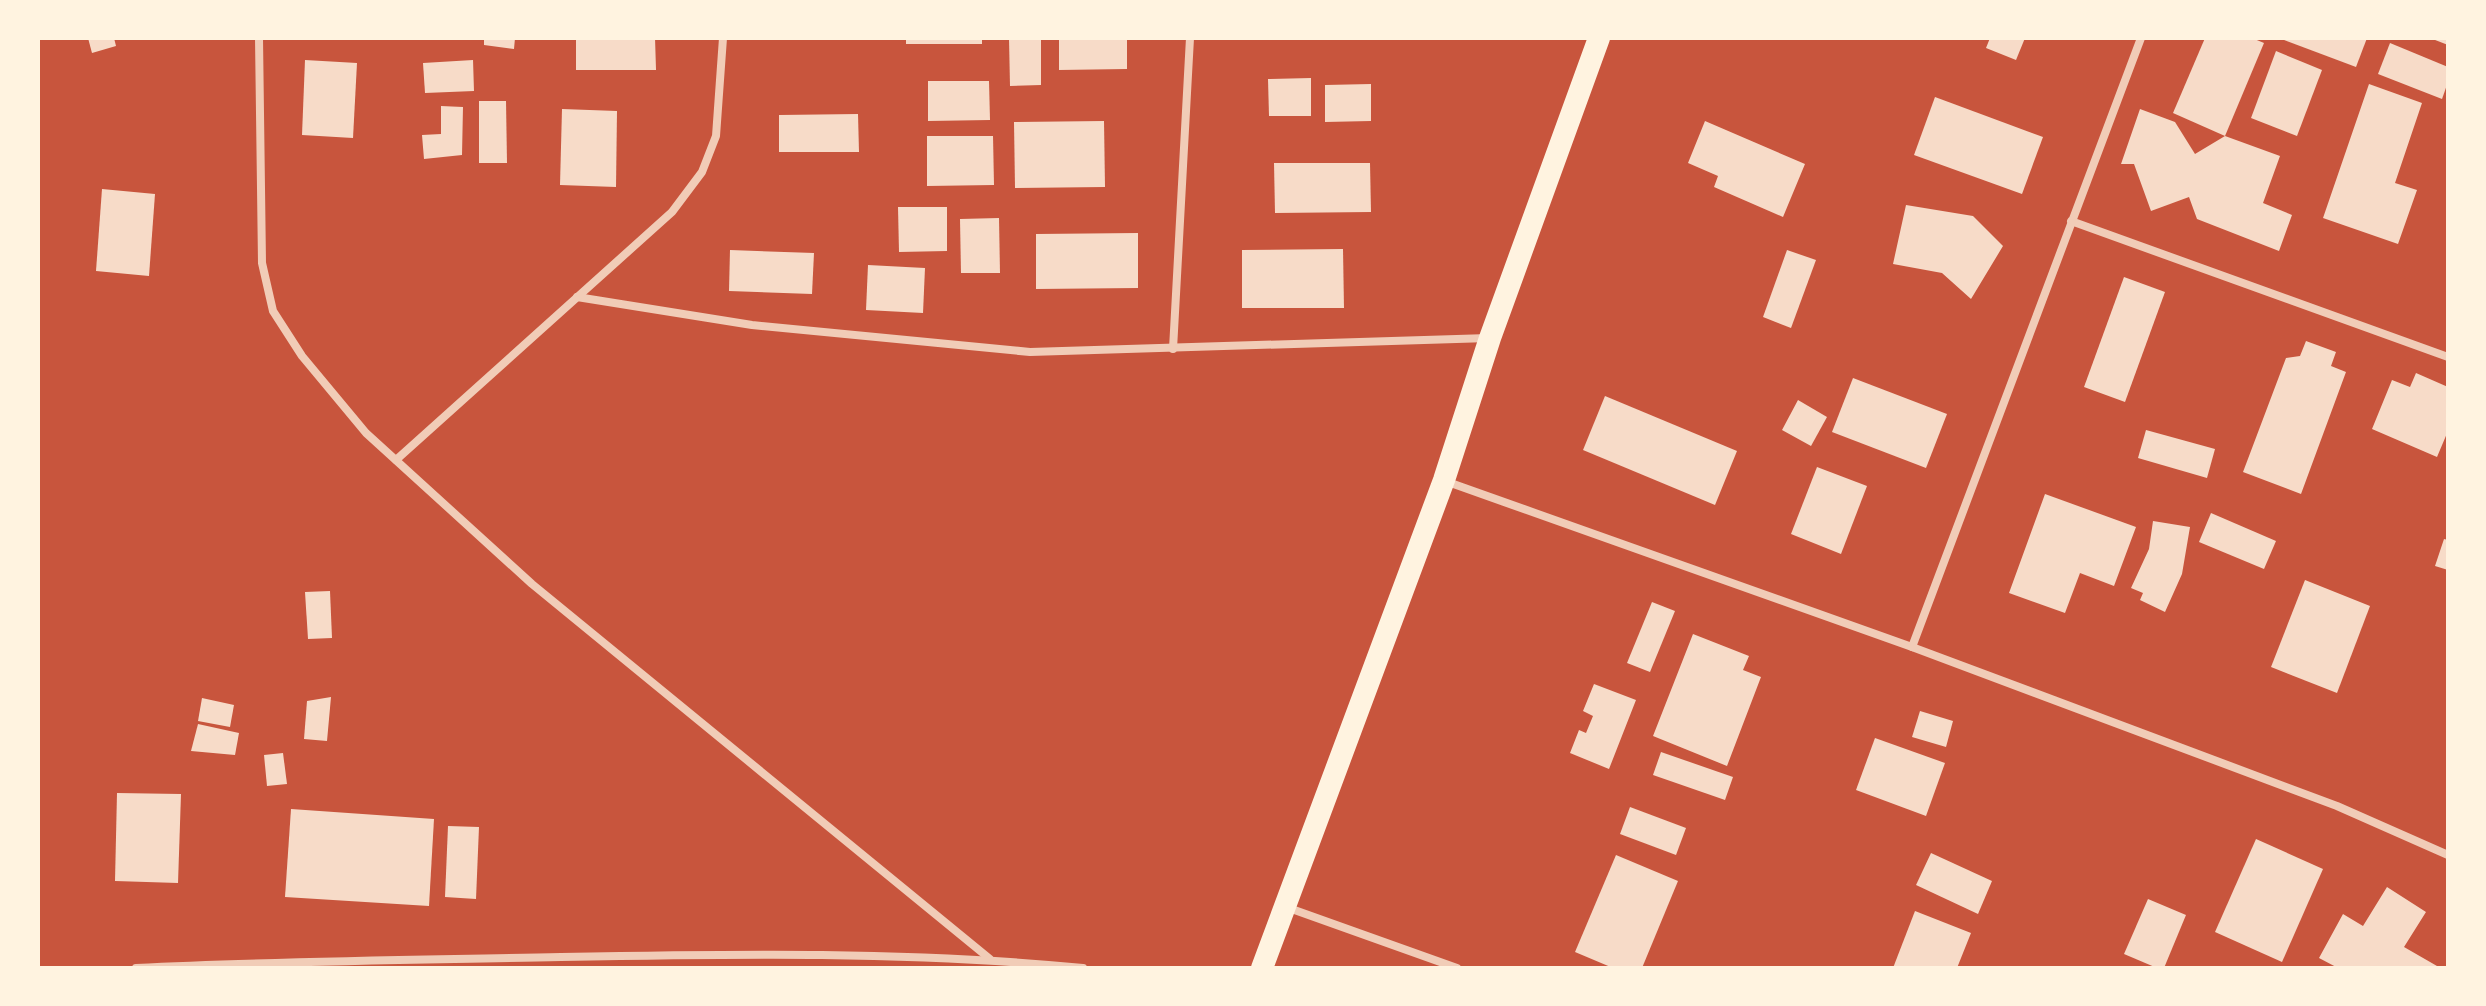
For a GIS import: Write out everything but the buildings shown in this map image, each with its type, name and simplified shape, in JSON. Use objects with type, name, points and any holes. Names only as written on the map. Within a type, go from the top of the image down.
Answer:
[{"type":"highway","points":[[1262,968],[1444,480],[1490,338],[1599,38]]},
{"type":"street","points":[[259,38],[262,263],[273,311],[302,356],[366,433],[532,584],[990,959]]},
{"type":"street","points":[[396,460],[672,212],[702,172],[716,136],[723,38]]},
{"type":"street","points":[[1173,349],[1190,38]]},
{"type":"street","points":[[1912,647],[2141,38]]},
{"type":"street","points":[[2071,221],[2448,357]]},
{"type":"street","points":[[577,297],[752,325],[1030,352],[1490,338]]},
{"type":"street","points":[[1444,480],[1912,647],[2337,806],[2448,855]]},
{"type":"street","points":[[1285,906],[1457,968]]},
{"type":"street","points":[[136,968],[232,963],[779,953],[990,959],[1083,968]]}]
